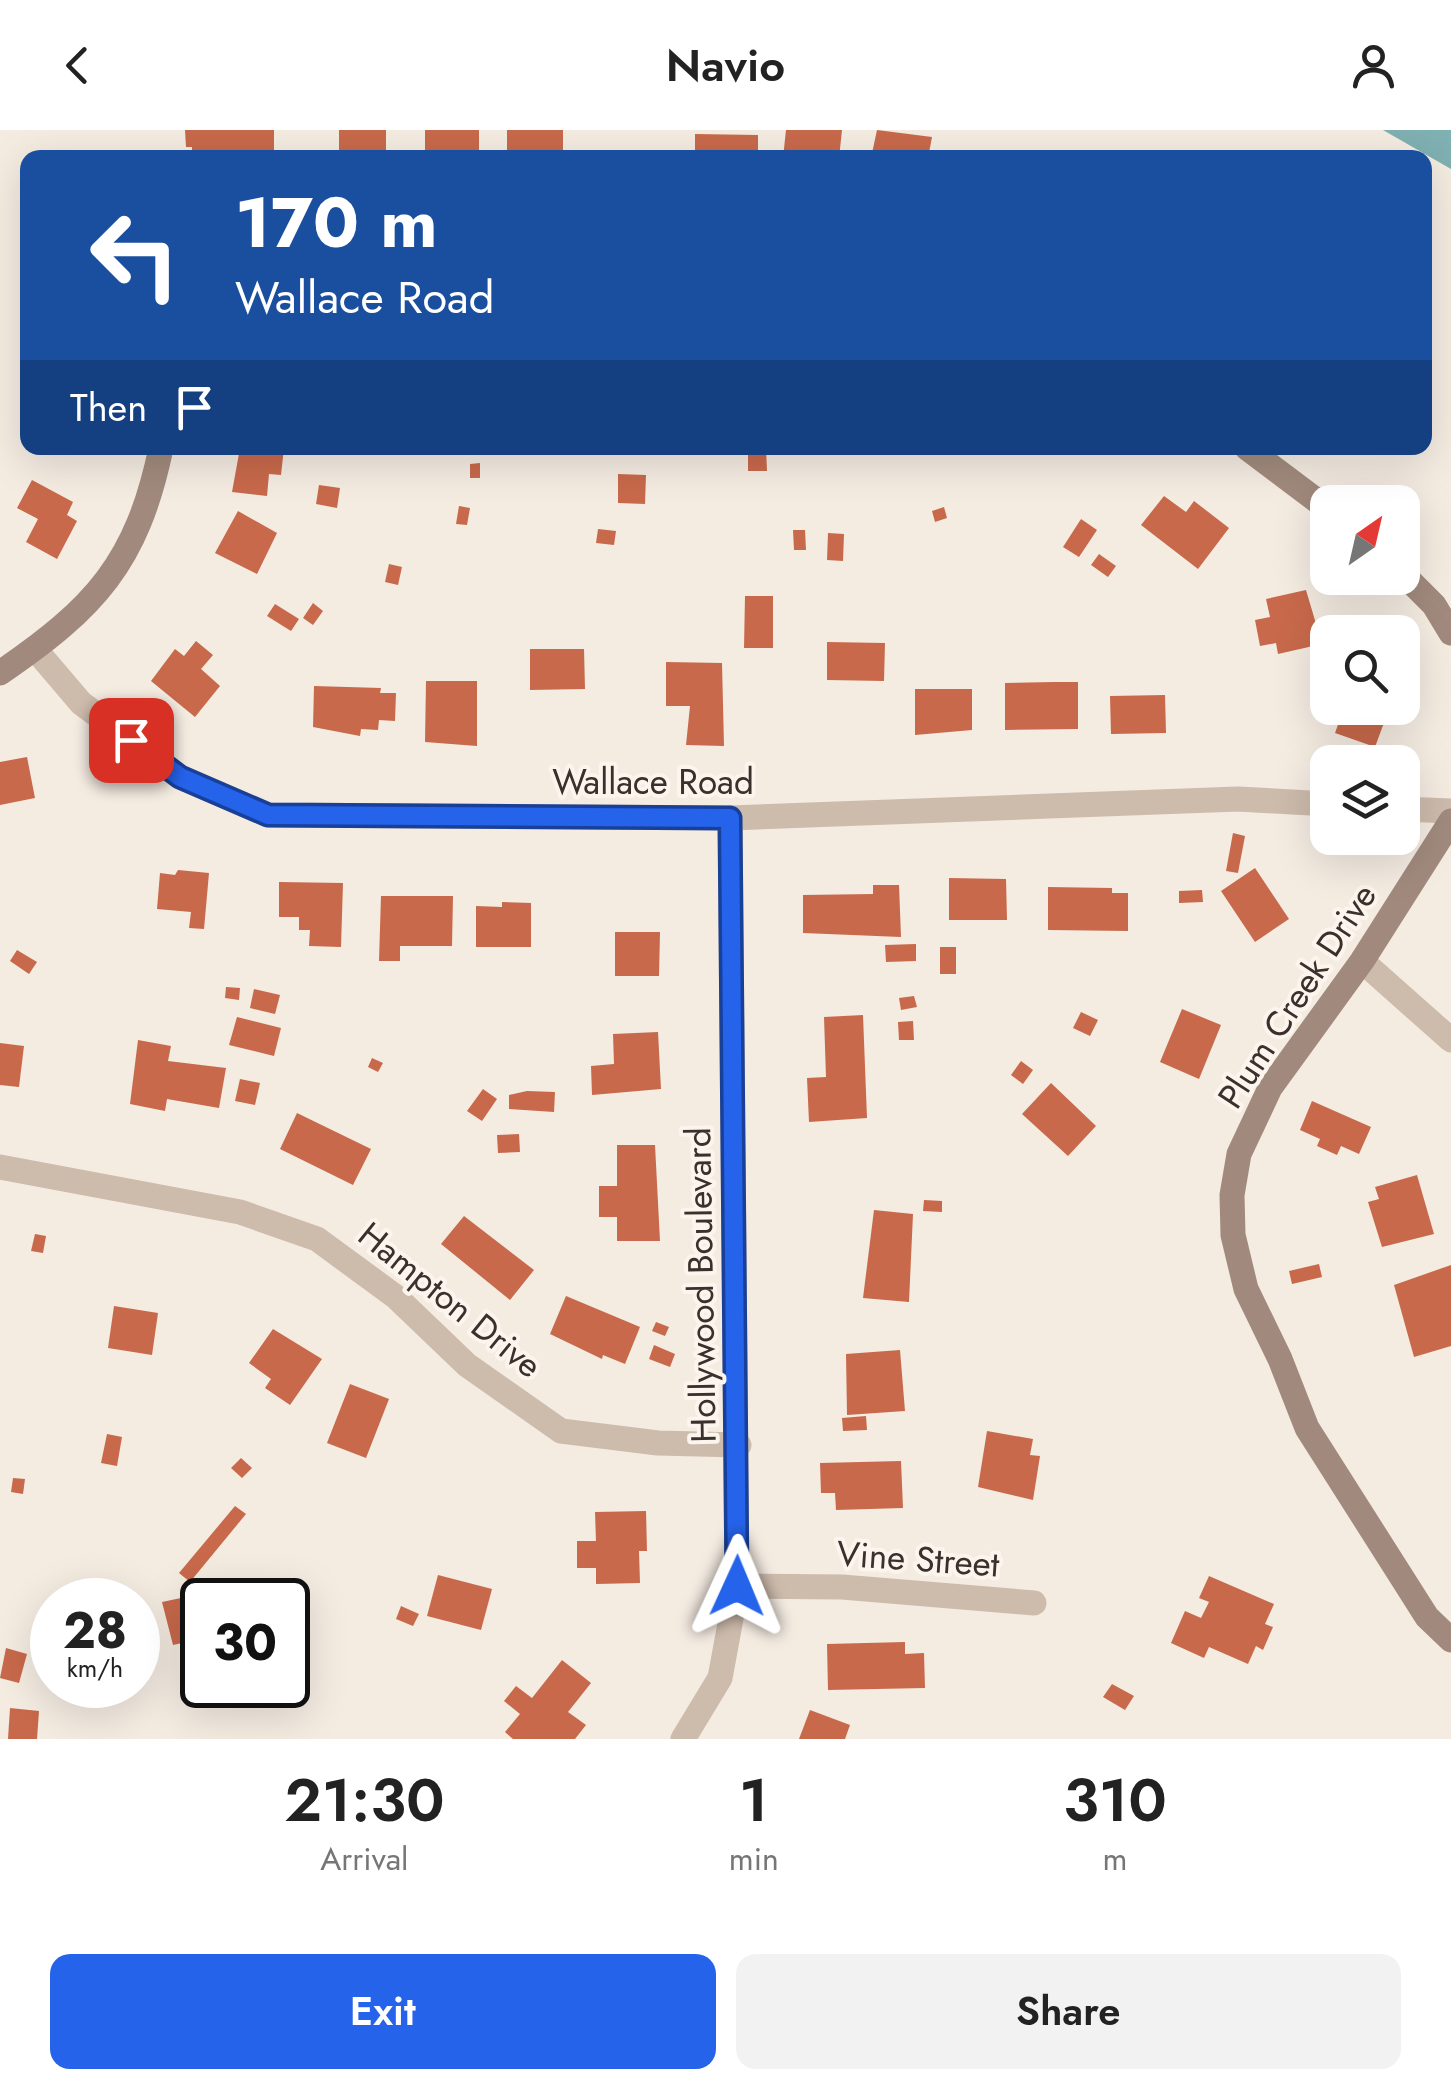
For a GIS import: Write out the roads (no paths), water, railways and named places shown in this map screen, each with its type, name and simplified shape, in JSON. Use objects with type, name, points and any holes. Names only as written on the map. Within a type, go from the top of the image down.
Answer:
[{"type":"street","points":[[0,672],[65,627],[117,571],[135,532],[159,455]]},
{"type":"street","points":[[1256,455],[1310,495]]},
{"type":"street","points":[[1420,591],[1434,605],[1451,633]]},
{"type":"street","name":"Wallace Road","points":[[36,648],[81,703],[180,777],[268,815],[730,818],[1238,800],[1310,803]]},
{"type":"street","points":[[1420,810],[1451,812]]},
{"type":"street","name":"Hollywood Boulevard","points":[[684,1739],[720,1678],[737,1586],[730,818]]},
{"type":"street","name":"Plum Creek Drive","points":[[1451,821],[1252,1120],[1239,1154],[1232,1194],[1233,1235],[1246,1290],[1280,1358],[1307,1428],[1427,1617],[1451,1640]]},
{"type":"street","points":[[1362,960],[1451,1040]]},
{"type":"street","name":"Hampton Drive","points":[[0,1167],[240,1212],[317,1239],[396,1297],[467,1365],[561,1431],[658,1443],[738,1445]]},
{"type":"street","name":"Vine Street","points":[[737,1586],[842,1587],[1034,1603]]},
{"type":"water","points":[[1383,130],[1451,130],[1451,169],[1432,158],[1432,150],[1418,150]]}]
